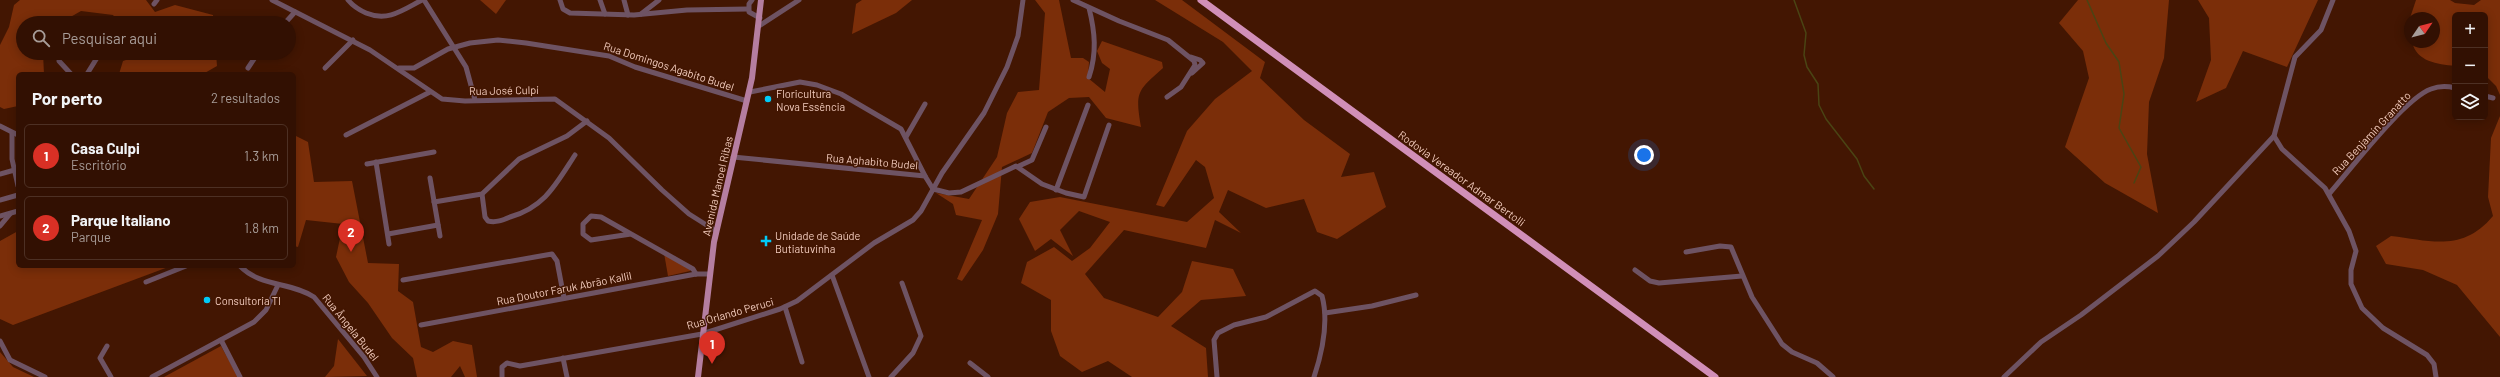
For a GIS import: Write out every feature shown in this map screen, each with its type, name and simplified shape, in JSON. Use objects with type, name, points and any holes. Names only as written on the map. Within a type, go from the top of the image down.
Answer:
[{"type":"highway","name":"Rodovia Vereador Admar Bertolli","points":[[1201,0],[1714,376]]},
{"type":"main road","name":"Avenida Manoel Ribas","points":[[698,377],[702,334],[716,231],[750,92],[761,0]]},
{"type":"street","name":"Rua José Culpi","points":[[272,0],[353,40],[398,68],[430,92],[448,100],[551,98],[559,101],[612,141],[636,167],[676,203],[716,231]]},
{"type":"street","points":[[348,0],[361,11],[381,17],[395,14],[423,0],[454,47],[468,73],[475,100]]},
{"type":"street","points":[[560,0],[563,9],[570,13],[640,15],[687,10],[748,9]]},
{"type":"street","points":[[600,0],[605,14]]},
{"type":"street","points":[[624,0],[628,15]]},
{"type":"street","points":[[640,15],[659,0]]},
{"type":"street","points":[[759,26],[800,0]]},
{"type":"street","name":"Rua Orlando Peruci","points":[[501,375],[502,367],[507,363],[520,366],[702,334],[785,307],[832,275],[874,243],[913,220],[921,211],[933,189],[980,120],[999,82],[1018,36],[1023,0]]},
{"type":"street","points":[[1073,0],[1168,40],[1188,56],[1200,60],[1203,63],[1189,75],[1181,87],[1167,97]]},
{"type":"street","points":[[2004,377],[2041,342],[2081,315],[2158,256],[2194,222],[2274,136],[2295,57],[2322,30],[2333,0]]},
{"type":"street","points":[[750,1],[748,9],[753,16],[760,18]]},
{"type":"street","points":[[1089,8],[1095,34],[1094,61],[1089,77]]},
{"type":"street","points":[[291,16],[295,12]]},
{"type":"street","points":[[325,68],[353,40]]},
{"type":"street","name":"Rua Domingos Agabito Budel","points":[[398,68],[420,66],[454,47],[492,41],[526,43],[601,54],[634,67],[747,101]]},
{"type":"street","points":[[59,60],[69,72]]},
{"type":"street","points":[[89,72],[96,60]]},
{"type":"street","points":[[248,68],[253,60]]},
{"type":"street","points":[[750,92],[793,82],[825,87],[858,102],[896,126],[906,137],[925,176]]},
{"type":"street","name":"Rua Benjamin Granatto","points":[[2329,194],[2396,117],[2416,97],[2431,88],[2452,88]]},
{"type":"street","points":[[346,135],[430,92]]},
{"type":"street","points":[[2488,97],[2493,98]]},
{"type":"street","points":[[906,137],[925,104]]},
{"type":"street","points":[[1056,190],[1088,105]]},
{"type":"street","points":[[434,202],[482,194],[519,158],[565,135],[586,120]]},
{"type":"street","points":[[1019,166],[1038,182],[1056,190],[1084,197],[1109,125]]},
{"type":"street","points":[[0,126],[16,134]]},
{"type":"street","points":[[933,189],[949,193],[961,192],[982,184],[1014,166],[1019,166],[1029,162],[1034,157],[1046,127]]},
{"type":"street","points":[[0,174],[16,170],[12,133]]},
{"type":"street","points":[[2274,136],[2282,149],[2320,182],[2329,194],[2356,246],[2350,277],[2351,284],[2358,301],[2383,328],[2427,355],[2434,364],[2436,377]]},
{"type":"street","points":[[367,164],[434,152]]},
{"type":"street","points":[[482,194],[485,217],[488,221],[496,222],[524,212],[546,198],[575,155]]},
{"type":"street","name":"Rua Aghabito Budel","points":[[733,157],[925,176],[933,189]]},
{"type":"street","points":[[376,162],[389,244]]},
{"type":"street","points":[[430,178],[440,236]]},
{"type":"street","points":[[0,200],[16,196]]},
{"type":"street","points":[[0,216],[16,212]]},
{"type":"street","points":[[0,226],[10,214]]},
{"type":"street","points":[[631,234],[595,241],[588,239],[582,231],[583,224],[587,218],[594,215],[631,234],[693,269],[696,274]]},
{"type":"street","points":[[388,234],[438,225]]},
{"type":"street","points":[[1686,252],[1714,246],[1730,246],[1733,249],[1742,276],[1752,297],[1782,344],[1792,352],[1816,362],[1833,377]]},
{"type":"street","points":[[404,280],[550,254],[555,256],[564,298]]},
{"type":"street","points":[[146,282],[181,268]]},
{"type":"street","name":"Rua Ângela Budel","points":[[242,268],[252,276],[278,285],[304,291],[318,301],[364,357],[377,377]]},
{"type":"street","points":[[1635,270],[1650,281],[1659,284],[1742,276]]},
{"type":"street","name":"Rua Doutor Faruk Abrão Kallil","points":[[421,325],[696,274],[710,274]]},
{"type":"street","points":[[832,275],[869,377]]},
{"type":"street","points":[[891,377],[913,353],[921,336],[902,283]]},
{"type":"street","points":[[152,377],[260,318],[266,310],[278,285]]},
{"type":"street","points":[[1216,377],[1214,340],[1221,331],[1234,325],[1266,317],[1315,291],[1321,294],[1325,313],[1323,339],[1314,377]]},
{"type":"street","points":[[1325,313],[1372,306],[1416,295]]},
{"type":"street","points":[[785,307],[802,362]]},
{"type":"street","points":[[222,340],[240,377]]},
{"type":"street","points":[[0,341],[10,360],[45,377]]},
{"type":"street","points":[[107,346],[100,358],[111,377]]},
{"type":"street","points":[[564,358],[567,377]]},
{"type":"street","points":[[970,363],[988,377]]},
{"type":"shaded area","points":[[20,0],[146,0],[155,12],[175,5],[213,16],[114,16],[81,11],[72,16],[16,16],[16,60],[43,60],[44,72],[16,72],[16,106],[4,109],[0,107],[0,45],[9,27],[14,5]]},
{"type":"shaded area","points":[[480,0],[506,0],[496,14]]},
{"type":"shaded area","points":[[862,0],[912,0],[896,13],[852,34],[856,4]]},
{"type":"shaded area","points":[[1035,0],[1059,0],[1071,58],[1083,58],[1089,62],[1088,78],[1105,92],[1110,69],[1102,63],[1097,51],[1102,41],[1162,62],[1163,68],[1148,82],[1140,93],[1138,106],[1141,127],[1106,118],[1089,97],[1069,98],[1048,112],[1032,153],[1002,167],[998,214],[983,250],[962,281],[957,279],[982,220],[956,215],[953,204],[936,193],[969,199],[997,157],[1007,113],[1018,92],[1039,90],[1045,13]]},
{"type":"shaded area","points":[[1155,0],[1182,0],[1265,62],[1260,78],[1304,120],[1350,154],[1341,177],[1374,172],[1386,207],[1337,239],[1317,232],[1304,199],[1266,208],[1228,190],[1219,212],[1241,233],[1215,220],[1206,248],[1124,230],[1085,274],[1104,298],[1158,317],[1182,292],[1192,261],[1233,269],[1246,296],[1201,300],[1171,326],[1206,348],[1208,377],[1132,377],[1108,361],[1082,372],[1060,356],[1051,331],[1051,300],[1021,283],[1027,262],[1054,247],[1072,261],[1090,248],[1110,222],[1079,211],[1060,230],[1073,256],[1051,239],[1035,251],[1019,219],[1030,202],[1060,197],[1187,222],[1214,198],[1205,167],[1196,160],[1164,207],[1156,205],[1187,131],[1215,99],[1252,71],[1223,42]]},
{"type":"shaded area","points":[[2078,0],[2169,0],[2164,58],[2149,102],[2147,154],[2158,213],[2105,183],[2065,147],[2089,78],[2083,51],[2059,23]]},
{"type":"shaded area","points":[[2198,0],[2318,0],[2287,67],[2243,51],[2226,88],[2196,102],[2211,60],[2209,18]]},
{"type":"shaded area","points":[[2416,0],[2450,0],[2455,3],[2474,5],[2481,0],[2500,0],[2500,95],[2496,86],[2488,78],[2488,12],[2452,12],[2452,66],[2429,61],[2418,54],[2415,48],[2440,48],[2440,12],[2412,12]]},
{"type":"shaded area","points":[[217,60],[217,66],[206,72],[120,72],[123,61]]},
{"type":"shaded area","points":[[2500,116],[2500,337],[2457,285],[2423,270],[2386,264],[2376,246],[2391,236],[2433,241],[2458,239],[2470,235],[2482,227],[2493,216],[2488,197],[2491,138]]},
{"type":"shaded area","points":[[296,136],[308,142],[314,182],[352,181],[368,263],[399,264],[398,291],[413,302],[421,347],[433,352],[453,341],[472,345],[477,377],[465,377],[460,366],[451,377],[417,377],[413,358],[392,338],[368,303],[349,282],[336,257],[343,224],[306,220],[298,247],[296,246]]},
{"type":"shaded area","points":[[16,232],[16,268],[166,268],[13,325],[0,319],[0,241]]},
{"type":"shaded area","points":[[664,253],[690,270],[690,271],[668,276]]},
{"type":"shaded area","points":[[338,339],[367,376],[325,377],[334,366]]},
{"type":"shaded area","points":[[221,346],[238,377],[164,377]]},
{"type":"shaded area","points":[[0,352],[13,367],[34,377],[0,377]]},
{"type":"waterway","points":[[1794,0],[1806,33],[1804,55],[1807,67],[1818,84],[1819,105],[1826,119],[1857,159],[1864,176],[1874,189]]},
{"type":"waterway","points":[[2087,0],[2106,43],[2119,62],[2124,94],[2119,128],[2141,167],[2134,183]]},
{"type":"place","name":"Floricultura Nova Essência","points":[[768,99]]},
{"type":"place","name":"Unidade de Saúde Butiatuvinha","points":[[766,241]]},
{"type":"place","name":"Parque Italiano","points":[[351,252]]},
{"type":"place","name":"Consultoria TI","points":[[207,300]]},
{"type":"place","name":"Casa Culpi","points":[[712,364]]}]
